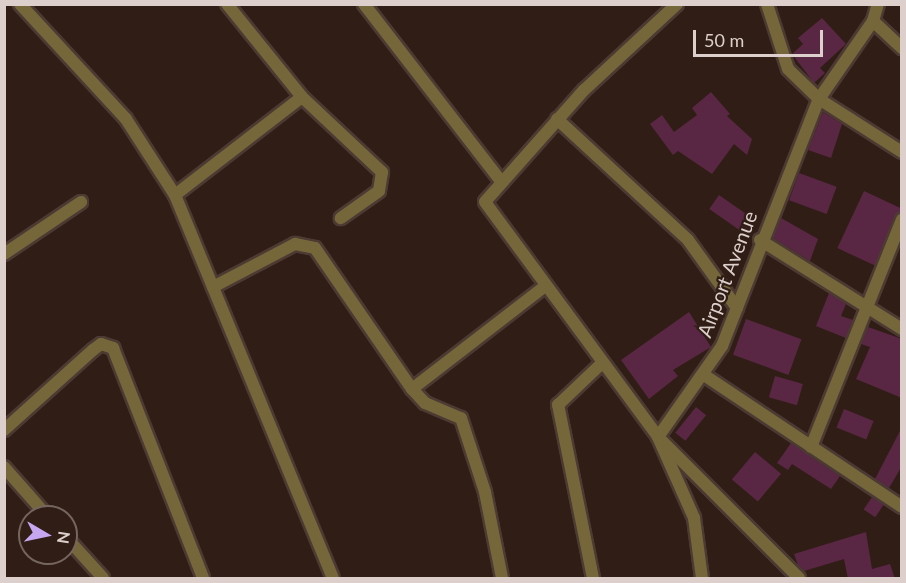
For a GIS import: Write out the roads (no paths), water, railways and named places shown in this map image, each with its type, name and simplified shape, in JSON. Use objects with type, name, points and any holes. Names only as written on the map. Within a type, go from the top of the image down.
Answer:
[{"type":"street","points":[[20,4],[126,119],[175,195],[333,579]]},
{"type":"street","points":[[228,4],[302,97],[382,172],[379,191],[341,218]]},
{"type":"street","points":[[363,4],[500,180]]},
{"type":"street","points":[[677,4],[558,119],[500,180],[485,202],[488,212],[600,365],[658,437],[799,579]]},
{"type":"street","points":[[767,4],[780,56],[819,99],[902,152]]},
{"type":"street","name":"Airport Avenue","points":[[658,437],[704,375],[737,308],[760,240],[819,99],[873,21],[878,4]]},
{"type":"street","points":[[873,21],[902,48]]},
{"type":"street","points":[[175,195],[302,97]]},
{"type":"street","points":[[558,119],[688,240],[737,308]]},
{"type":"street","points":[[4,254],[81,202]]},
{"type":"street","points":[[811,447],[902,220]]},
{"type":"street","points":[[760,240],[902,329]]},
{"type":"street","points":[[213,287],[295,244],[315,248],[412,389],[425,403],[461,418],[470,436],[502,579]]},
{"type":"street","points":[[412,389],[544,287]]},
{"type":"street","points":[[4,430],[93,350],[101,344],[113,348],[203,579]]},
{"type":"street","points":[[593,579],[558,405],[600,365]]},
{"type":"street","points":[[704,375],[902,507]]},
{"type":"street","points":[[658,437],[694,519],[702,579]]},
{"type":"street","points":[[4,467],[37,505]]},
{"type":"street","points":[[78,551],[103,579]]}]
